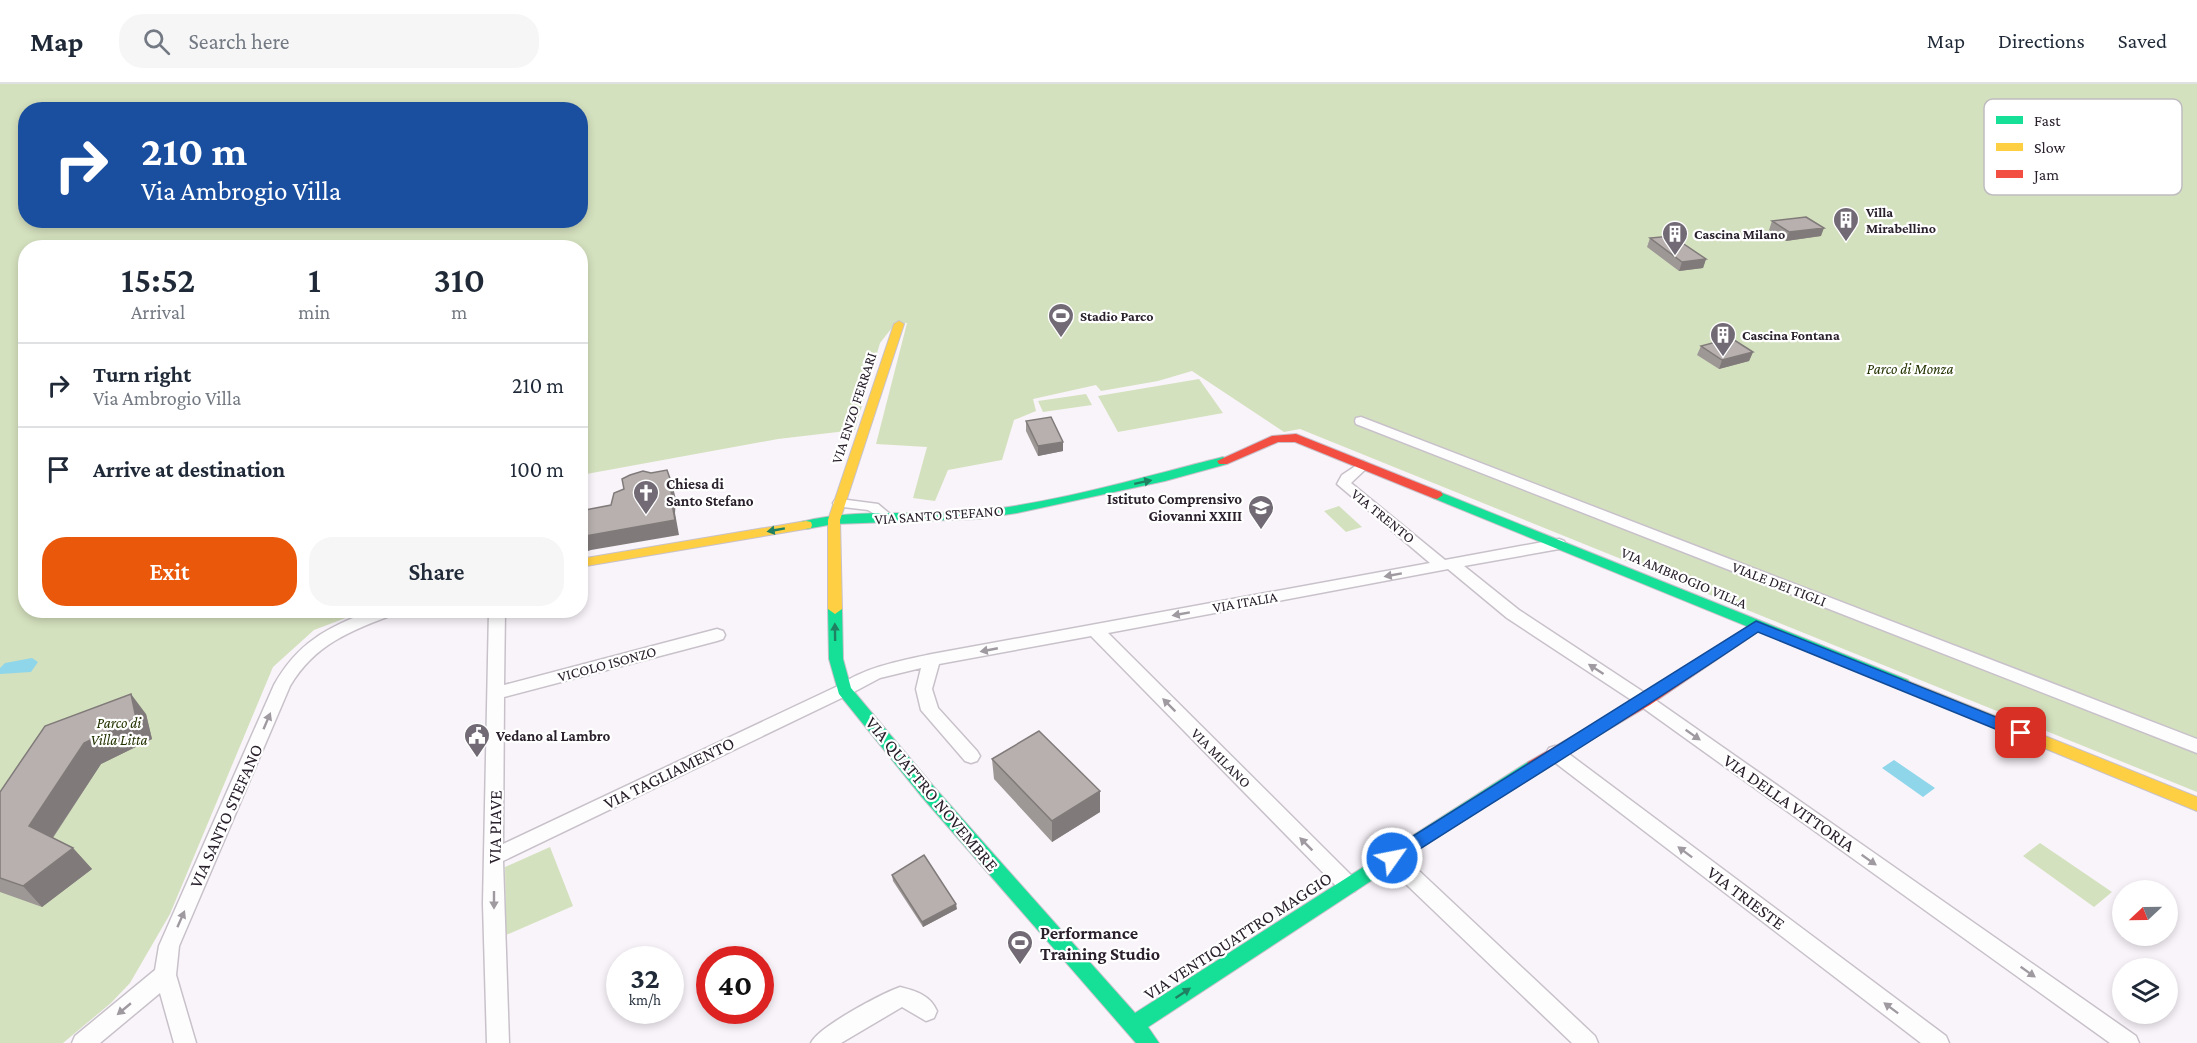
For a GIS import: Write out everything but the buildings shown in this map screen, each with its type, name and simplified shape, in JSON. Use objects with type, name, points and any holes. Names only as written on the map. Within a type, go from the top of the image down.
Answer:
[{"type":"street","name":"VIA ENZO FERRARI","points":[[834,520],[899,324]]},
{"type":"street","name":"VIALE DEI TIGLI","points":[[1361,421],[2197,746]]},
{"type":"street","name":"VIA SANTO STEFANO","points":[[588,562],[834,520],[977,515],[1017,509],[1203,467],[1286,437],[1296,438],[1325,449]]},
{"type":"street","name":"VIA AMBROGIO VILLA","points":[[1325,449],[2197,804]]},
{"type":"street","name":"VIA TRENTO","points":[[1363,465],[1347,478],[1344,484],[1447,565]]},
{"type":"street","points":[[840,503],[868,504],[880,509],[890,519]]},
{"type":"street","name":"VIA QUATTRO NOVEMBRE","points":[[834,520],[836,659],[844,690],[928,792],[1136,1034],[1149,1043]]},
{"type":"street","name":"VIA ITALIA","points":[[844,690],[856,680],[932,660],[1559,544]]},
{"type":"street","name":"VIA DELLA VITTORIA","points":[[1447,565],[1513,614],[1645,701],[2128,1043]]},
{"type":"street","name":"VIA SANTO STEFANO","points":[[165,975],[169,946],[282,685],[300,658],[329,636],[366,618]]},
{"type":"street","name":"VIA PIAVE","points":[[497,618],[494,857],[498,1043]]},
{"type":"street","name":"VIA VENTIQUATTRO MAGGIO","points":[[1136,1034],[1348,885],[1555,753],[1645,701],[1756,626]]},
{"type":"street","name":"VIA MILANO","points":[[1095,630],[1348,885]]},
{"type":"street","name":"VICOLO ISONZO","points":[[497,693],[717,635]]},
{"type":"street","points":[[932,660],[924,689],[930,710],[971,756]]},
{"type":"street","name":"VIA TAGLIAMENTO","points":[[494,857],[844,690]]},
{"type":"street","name":"VIA TRIESTE","points":[[1555,753],[1938,1043]]},
{"type":"street","points":[[1392,858],[1587,1043]]},
{"type":"street","points":[[83,1043],[165,975],[186,1043]]},
{"type":"street","points":[[822,1043],[900,997],[913,1000],[926,1011]]},
{"type":"green space","name":"Parco di Monza","points":[[0,84],[2197,84],[2197,792],[1300,429],[1284,432],[1192,371],[1158,381],[1101,391],[1096,385],[1033,399],[1036,411],[1014,420],[1002,460],[948,470],[935,501],[913,498],[927,447],[876,444],[907,323],[895,324],[880,343],[855,430],[778,439],[588,474],[588,240],[18,240],[18,618],[346,618],[314,630],[273,667],[170,914],[130,983],[111,1003],[63,1043],[0,1043]]},
{"type":"green space","points":[[1199,379],[1223,413],[1118,432],[1098,396]]},
{"type":"green space","points":[[1086,394],[1092,405],[1043,412],[1038,401]]},
{"type":"green space","points":[[1339,506],[1362,527],[1346,532],[1324,511]]},
{"type":"green space","points":[[2040,843],[2112,892],[2094,907],[2023,856]]},
{"type":"green space","points":[[550,847],[573,906],[506,935],[505,867]]},
{"type":"water","points":[[32,658],[38,662],[31,672],[0,674],[0,668],[5,663]]},
{"type":"water","points":[[1894,760],[1935,788],[1923,797],[1882,768]]},
{"type":"traffic: fast","points":[[806,525],[834,520],[977,515],[1017,509],[1165,477],[1223,461]]},
{"type":"traffic: fast","points":[[1437,495],[1903,684]]},
{"type":"traffic: fast","points":[[835,609],[836,659],[844,690],[928,792],[1149,1043]]},
{"type":"traffic: fast","points":[[1134,1025],[1534,766]]},
{"type":"traffic: slow","points":[[835,609],[834,520],[899,324]]},
{"type":"traffic: slow","points":[[588,562],[806,525]]},
{"type":"traffic: slow","points":[[1903,684],[2197,804]]},
{"type":"traffic: jam","points":[[1223,461],[1276,439],[1296,438],[1437,495]]},
{"type":"traffic: jam","points":[[1534,766],[1645,701],[1757,626]]},
{"type":"place","name":"Villa Mirabellino","points":[[1846,243]]},
{"type":"place","name":"Cascina Milano","points":[[1675,257]]},
{"type":"place","name":"Stadio Parco","points":[[1061,339]]},
{"type":"place","name":"Cascina Fontana","points":[[1723,358]]},
{"type":"place","name":"Chiesa di Santo Stefano","points":[[646,516]]},
{"type":"place","name":"Istituto Comprensivo Giovanni XXIII","points":[[1261,531]]},
{"type":"place","name":"Vedano al Lambro","points":[[477,759]]},
{"type":"place","name":"Performance Training Studio","points":[[1020,966]]},
{"type":"route","points":[[1392,858],[1555,753],[1645,701],[1756,626],[2021,733]]},
{"type":"park label","name":"Parco di Villa Litta","points":[[119,732]]}]
